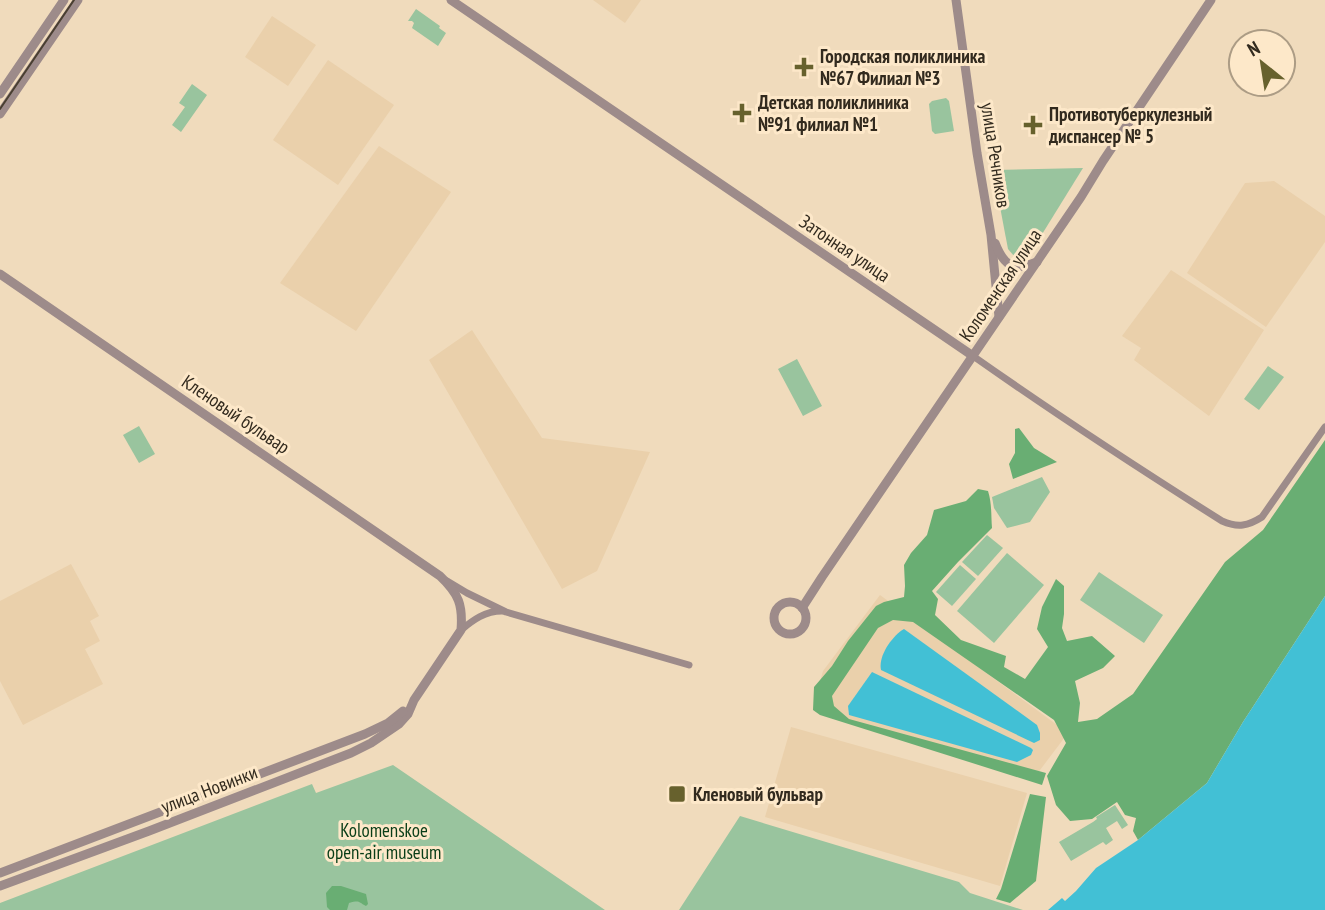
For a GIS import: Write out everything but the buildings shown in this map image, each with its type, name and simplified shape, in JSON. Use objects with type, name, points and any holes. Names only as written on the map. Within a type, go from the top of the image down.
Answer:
[{"type":"street","points":[[0,94],[64,0]]},
{"type":"street","points":[[0,114],[78,0]]},
{"type":"street","name":"Затонная улица","points":[[451,0],[973,356],[1222,521],[1241,526],[1262,517],[1325,427]]},
{"type":"street","name":"улица Речников","points":[[956,0],[991,235],[999,317]]},
{"type":"street","name":"Коломенская улица","points":[[815,588],[792,602],[782,603],[775,610],[774,620],[781,631],[793,634],[802,628],[806,619],[803,608],[815,588],[1211,0]]},
{"type":"street","points":[[991,235],[1002,259],[1010,265],[1020,267],[1037,262]]},
{"type":"street","name":"Кленовый бульвар","points":[[0,274],[467,593],[506,612],[689,665]]},
{"type":"street","points":[[440,576],[456,593],[460,603],[461,631]]},
{"type":"street","points":[[792,602],[803,608]]},
{"type":"street","name":"улица Новинки","points":[[0,886],[361,748],[398,724],[408,713],[461,631],[487,613],[506,612]]},
{"type":"street","name":"улица Новинки","points":[[0,873],[377,729],[396,718],[414,701]]},
{"type":"street","points":[[308,755],[317,760],[313,767]]},
{"type":"shaded area","points":[[593,0],[641,0],[625,23]]},
{"type":"shaded area","points":[[272,16],[316,45],[288,86],[245,57]]},
{"type":"shaded area","points":[[328,60],[394,105],[338,185],[273,140]]},
{"type":"shaded area","points":[[379,146],[451,192],[356,331],[280,283]]},
{"type":"shaded area","points":[[1274,181],[1325,216],[1325,242],[1266,327],[1187,273],[1245,183]]},
{"type":"shaded area","points":[[1171,270],[1264,330],[1209,416],[1134,360],[1141,348],[1122,336]]},
{"type":"shaded area","points":[[472,330],[542,438],[650,452],[597,571],[562,589],[429,360]]},
{"type":"shaded area","points":[[71,564],[99,616],[90,621],[100,641],[85,649],[103,684],[23,725],[0,681],[0,601]]},
{"type":"shaded area","points":[[880,595],[1068,733],[1034,778],[821,713],[818,688],[823,671]]},
{"type":"shaded area","points":[[791,727],[1027,793],[1000,886],[765,817]]},
{"type":"green space","points":[[416,9],[446,33],[438,46],[412,28],[414,23],[408,21]]},
{"type":"green space","points":[[192,84],[207,95],[181,132],[172,125],[185,107],[179,103]]},
{"type":"green space","points":[[946,98],[949,101],[954,131],[935,134],[932,131],[929,104]]},
{"type":"green space","points":[[1083,168],[1031,252],[1023,257],[1014,256],[1008,249],[993,170]]},
{"type":"green space","points":[[797,359],[822,406],[803,416],[778,369]]},
{"type":"green space","points":[[1268,366],[1284,377],[1259,410],[1244,399]]},
{"type":"green space","points":[[139,426],[155,454],[139,463],[123,435]]},
{"type":"green space","points":[[1019,428],[1034,448],[1057,462],[1013,479],[1009,464],[1015,453],[1015,429]]},
{"type":"green space","points":[[1325,440],[1325,596],[1243,722],[1207,783],[1138,840],[1133,831],[1136,818],[1125,815],[1117,802],[1092,819],[1070,821],[1056,805],[1047,776],[1066,743],[1054,720],[913,622],[893,620],[878,628],[832,696],[834,706],[849,719],[1046,773],[1042,785],[820,715],[813,710],[814,687],[876,606],[904,597],[904,565],[927,535],[934,510],[966,501],[978,489],[988,491],[992,528],[932,591],[938,599],[935,615],[961,640],[1006,656],[1004,667],[1025,679],[1048,647],[1037,629],[1042,607],[1056,579],[1064,586],[1062,628],[1067,641],[1092,636],[1115,656],[1103,668],[1075,681],[1080,703],[1078,722],[1097,719],[1133,694],[1225,562],[1263,530]]},
{"type":"green space","points":[[1042,477],[1050,492],[1030,522],[1007,528],[994,508],[992,497]]},
{"type":"green space","points":[[987,535],[1003,548],[978,576],[962,562]]},
{"type":"green space","points":[[1007,553],[1044,585],[994,643],[957,611]]},
{"type":"green space","points":[[960,565],[976,579],[952,606],[936,592]]},
{"type":"green space","points":[[1099,572],[1163,615],[1144,643],[1080,600]]},
{"type":"green space","name":"Kolomenskoe open-air museum","points":[[393,765],[605,910],[0,910],[0,903],[312,784],[316,793]]},
{"type":"green space","points":[[1030,794],[1046,797],[1036,881],[1010,903],[996,899]]},
{"type":"green space","points":[[1115,805],[1128,825],[1122,829],[1117,821],[1106,828],[1113,840],[1106,845],[1103,842],[1071,861],[1059,842]]},
{"type":"green space","points":[[740,816],[959,882],[970,893],[1023,910],[679,910]]},
{"type":"green space","points":[[332,886],[366,894],[368,904],[366,906],[355,902],[349,903],[347,910],[330,910],[327,907],[326,893]]},
{"type":"water","points":[[1325,596],[1325,910],[1048,910],[1062,898],[1065,901],[1096,868],[1138,840],[1207,783],[1243,722]]},
{"type":"water","points":[[904,629],[1037,725],[1040,740],[1034,743],[881,670],[887,647]]},
{"type":"water","points":[[872,672],[1031,748],[1031,755],[1017,762],[849,715],[848,706]]},
{"type":"tram line","points":[[0,109],[74,0]]},
{"type":"place","name":"Городская поликлиника №67 Филиал №3","points":[[804,67]]},
{"type":"place","name":"Детская поликлиника №91 филиал №1","points":[[742,113]]},
{"type":"place","name":"Противотуберкулезный диспансер № 5","points":[[1033,125]]},
{"type":"place","name":"Кленовый бульвар","points":[[677,794]]}]
